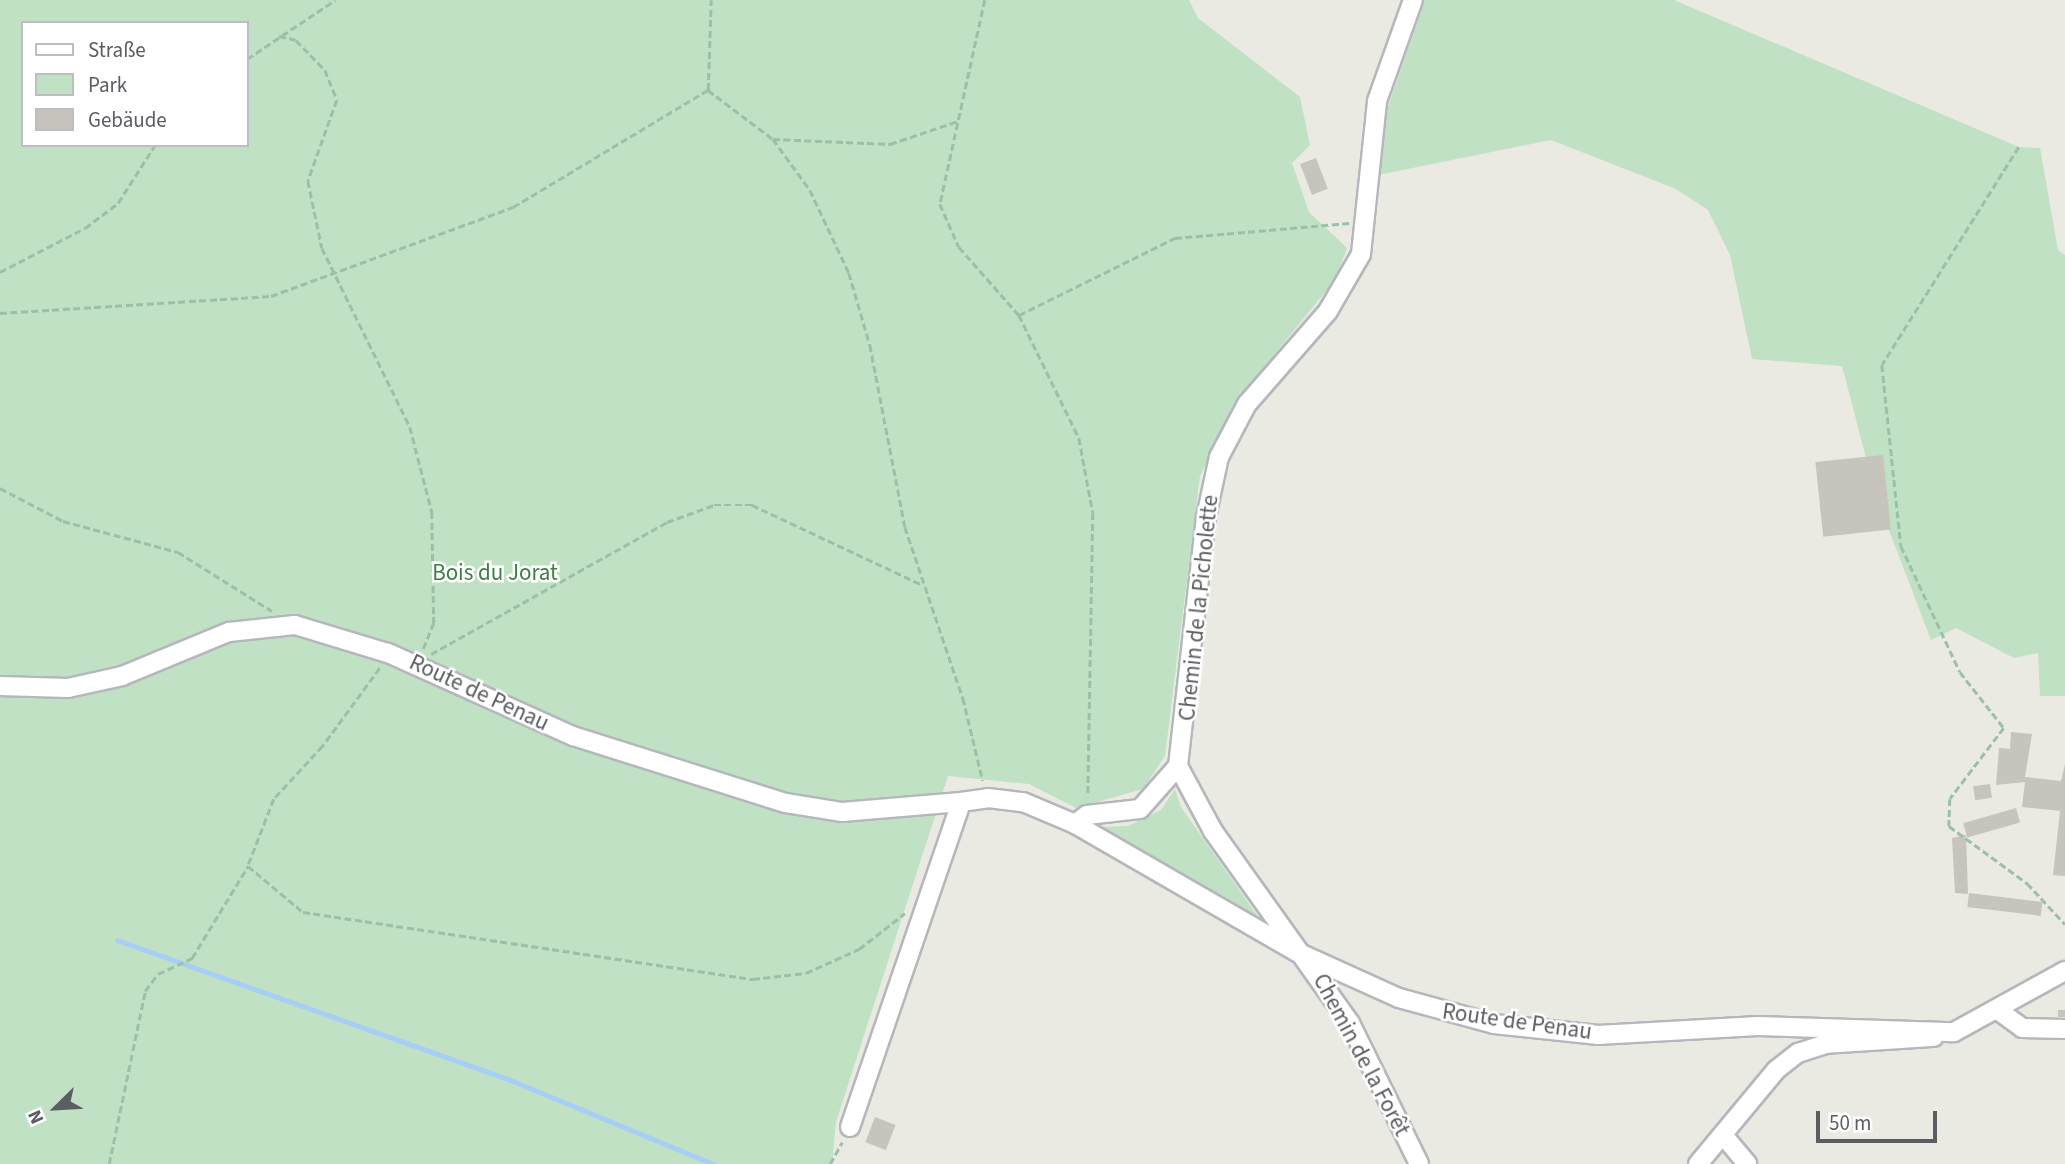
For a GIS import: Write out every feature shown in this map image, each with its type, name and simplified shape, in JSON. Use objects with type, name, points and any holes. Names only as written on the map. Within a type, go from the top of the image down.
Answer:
[{"type":"street","name":"Chemin de la Picholette","points":[[1178,766],[1206,517],[1219,457],[1247,404],[1345,285],[1367,223],[1377,101],[1413,0]]},
{"type":"street","name":"Route de Penau","points":[[0,687],[68,688],[122,676],[229,632],[295,625],[388,653],[573,736],[786,803],[842,812],[988,798],[1023,802],[1081,819],[1297,951],[1399,998],[1494,1024],[1598,1035],[1758,1026],[1954,1032],[1999,1011],[2065,971]]},
{"type":"street","points":[[1081,819],[1140,809],[1178,766]]},
{"type":"street","name":"Chemin de la Forêt","points":[[1178,766],[1206,821],[1350,1023],[1419,1164]]},
{"type":"street","points":[[850,1127],[926,895],[961,802]]},
{"type":"street","points":[[1999,1011],[2022,1028],[2065,1029]]},
{"type":"street","points":[[1698,1164],[1776,1070],[1807,1048],[1907,1043],[1954,1032]]},
{"type":"street","points":[[1723,1135],[1746,1164]]},
{"type":"path","points":[[248,58],[335,0]]},
{"type":"path","points":[[708,90],[711,0]]},
{"type":"path","points":[[985,0],[960,121],[941,191],[944,221],[1018,315],[1065,400],[1093,513],[1081,819]]},
{"type":"path","points":[[279,36],[296,40],[325,70],[337,100],[308,181],[334,275],[410,427],[432,512],[434,623],[417,665]]},
{"type":"path","points":[[708,90],[773,139],[810,190],[849,273],[921,584],[963,698],[988,798]]},
{"type":"path","points":[[0,313],[271,296],[334,275],[525,201],[708,90]]},
{"type":"path","points":[[773,139],[890,144],[960,121]]},
{"type":"path","points":[[0,272],[85,228],[118,203],[154,147]]},
{"type":"path","points":[[2019,147],[1882,365],[1901,546],[1960,672],[2004,728],[1950,799],[1949,826],[2027,883],[2065,924]]},
{"type":"path","points":[[1018,315],[1175,238],[1314,222],[1367,223]]},
{"type":"path","points":[[0,488],[62,521],[178,552],[295,625]]},
{"type":"path","points":[[417,665],[667,522],[714,505],[752,505],[921,584]]},
{"type":"path","points":[[109,1164],[145,991],[171,969],[192,958],[248,866],[274,799],[368,689],[388,653]]},
{"type":"path","points":[[248,866],[303,912],[752,979],[806,973],[859,949],[926,895]]},
{"type":"path","points":[[830,1164],[850,1127]]},
{"type":"green space","name":"Bois du Jorat","points":[[0,0],[1189,0],[1198,18],[1300,97],[1310,145],[1292,163],[1309,212],[1347,248],[1335,280],[1242,394],[1200,476],[1165,756],[1143,789],[1076,808],[1029,784],[948,776],[836,1122],[832,1164],[0,1164]]},
{"type":"green space","points":[[1425,0],[1674,0],[2019,147],[2040,148],[2058,250],[2065,255],[2065,696],[2040,696],[2038,653],[2014,658],[1956,628],[1931,640],[1876,496],[1842,366],[1752,359],[1730,255],[1708,210],[1676,189],[1551,140],[1373,176],[1372,153]]},
{"type":"green space","points":[[1175,789],[1181,807],[1261,921],[1100,827],[1128,826],[1161,810]]},
{"type":"building","points":[[1316,158],[1328,189],[1312,195],[1300,164]]},
{"type":"building","points":[[1883,455],[1891,530],[1823,537],[1815,462]]},
{"type":"building","points":[[2011,732],[2032,734],[2025,777],[2061,781],[2065,764],[2065,876],[2053,875],[2060,811],[2022,807],[2025,782],[1996,785],[1999,748],[2010,749]]},
{"type":"building","points":[[1990,784],[1992,798],[1975,800],[1973,786]]},
{"type":"building","points":[[2016,808],[2020,822],[1967,838],[1963,823]]},
{"type":"building","points":[[1966,835],[1968,894],[1955,893],[1952,838]]},
{"type":"building","points":[[1969,893],[2042,902],[2041,916],[1967,907]]},
{"type":"building","points":[[2058,1010],[2065,1010],[2065,1017],[2058,1017]]},
{"type":"building","points":[[875,1117],[896,1125],[886,1150],[865,1142]]},
{"type":"waterway","points":[[117,940],[508,1079],[713,1164]]}]
